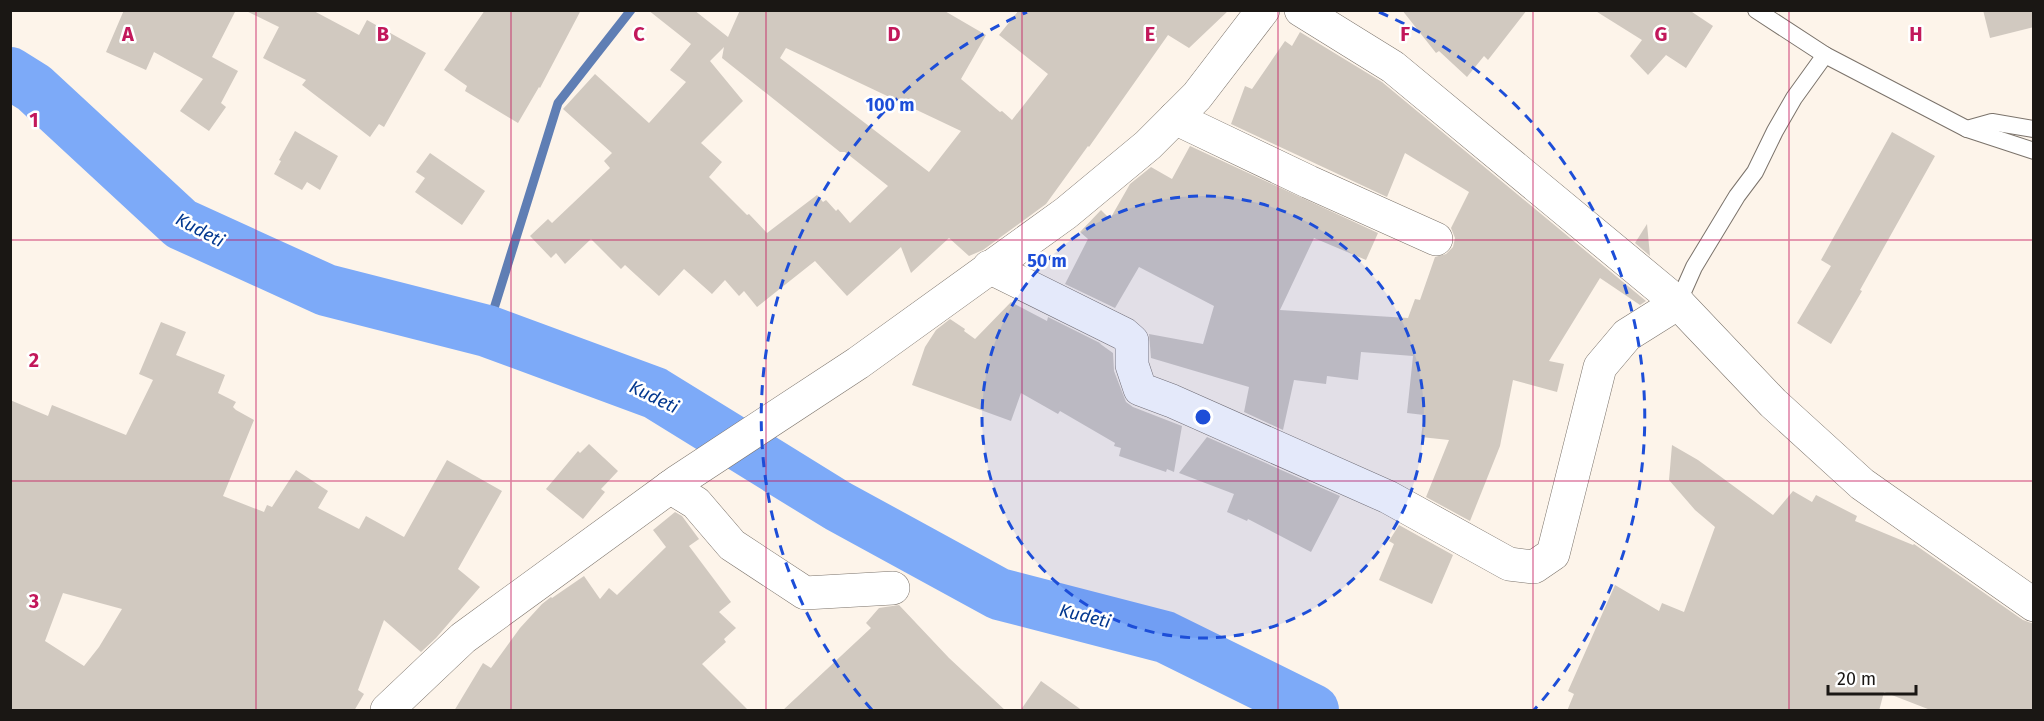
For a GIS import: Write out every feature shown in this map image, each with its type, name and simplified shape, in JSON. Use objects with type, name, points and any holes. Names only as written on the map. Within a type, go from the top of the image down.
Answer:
[{"type":"street","points":[[387,711],[463,638],[674,484],[858,363],[1066,213],[1148,145],[1197,96],[1263,10]]},
{"type":"street","points":[[1301,10],[1393,67],[1677,303],[1773,403],[1862,484],[2034,605]]},
{"type":"street","points":[[1175,118],[1436,239]]},
{"type":"street","points":[[989,267],[1124,334],[1132,341],[1131,365],[1140,389],[1388,496],[1509,564],[1534,567],[1553,554],[1600,367],[1627,335],[1677,303]]},
{"type":"street","points":[[674,484],[696,502],[732,545],[805,593],[893,588]]},
{"type":"lane","points":[[1756,10],[1825,55],[1967,129],[2034,152]]},
{"type":"lane","points":[[1677,303],[1694,267],[1737,196],[1755,172],[1794,98],[1825,55]]},
{"type":"lane","points":[[1967,129],[1992,122],[2034,129]]},
{"type":"building","points":[[124,10],[236,10],[212,57],[238,71],[221,103],[226,107],[209,131],[180,111],[203,79],[154,52],[146,70],[106,52]]},
{"type":"building","points":[[244,10],[312,10],[359,35],[367,20],[426,53],[384,127],[379,124],[370,137],[302,85],[306,80],[263,58],[279,27]]},
{"type":"building","points":[[485,10],[581,10],[540,88],[518,123],[465,91],[467,86],[444,70]]},
{"type":"building","points":[[648,10],[694,10],[728,37],[740,10],[943,10],[986,35],[961,79],[1012,120],[1048,74],[999,35],[1019,10],[1229,10],[1189,48],[1168,35],[1046,204],[983,250],[969,256],[949,238],[911,273],[901,247],[847,296],[815,261],[757,307],[744,291],[739,296],[725,280],[712,294],[684,269],[659,296],[625,265],[621,269],[591,239],[565,264],[556,253],[551,258],[530,236],[548,219],[552,223],[610,168],[604,161],[612,153],[563,109],[595,74],[649,123],[686,82],[670,70],[691,44]],"holes":[[[724,47],[722,58],[840,152],[845,152],[888,186],[850,223],[838,209],[836,211],[826,200],[823,202],[817,195],[767,233],[709,177],[722,162],[701,143],[743,101],[710,61]],[[786,48],[961,131],[929,172],[780,58]]]},
{"type":"building","points":[[1402,10],[1527,10],[1488,60],[1484,56],[1467,77],[1439,51],[1436,53]]},
{"type":"building","points":[[1594,10],[1689,10],[1713,26],[1686,68],[1666,55],[1648,75],[1630,56],[1642,40]]},
{"type":"building","points":[[1983,10],[2034,10],[2034,27],[1990,38]]},
{"type":"building","points":[[1300,32],[1382,82],[1646,301],[1640,305],[1600,278],[1549,361],[1564,364],[1557,392],[1513,380],[1500,446],[1470,521],[1426,497],[1449,440],[1421,437],[1424,415],[1407,413],[1413,356],[1361,352],[1358,380],[1327,376],[1326,384],[1294,380],[1283,430],[1244,412],[1249,387],[1151,358],[1149,334],[1203,344],[1214,306],[1139,267],[1115,308],[1065,284],[1088,239],[1080,232],[1101,210],[1110,219],[1130,184],[1151,167],[1172,179],[1190,146],[1378,233],[1366,260],[1314,238],[1280,310],[1408,318],[1415,299],[1420,300],[1435,257],[1446,254],[1453,247],[1455,238],[1451,228],[1469,192],[1405,153],[1387,197],[1231,124],[1245,86],[1252,89],[1285,41],[1292,46]]},
{"type":"building","points":[[295,131],[338,156],[320,190],[307,182],[302,190],[274,174]]},
{"type":"building","points":[[1892,132],[1935,156],[1831,344],[1797,323],[1831,266],[1821,260]]},
{"type":"building","points":[[430,153],[485,191],[462,225],[415,192],[425,178],[416,172]]},
{"type":"building","points":[[1647,224],[1650,256],[1635,243]]},
{"type":"building","points":[[1011,302],[1047,321],[1048,317],[1102,344],[1099,343],[1113,353],[1114,371],[1126,402],[1133,407],[1182,426],[1174,472],[1167,469],[1166,472],[1119,456],[1121,448],[1114,446],[1115,443],[1060,411],[1058,414],[1021,393],[1011,421],[912,385],[925,347],[936,330],[950,319],[975,339]]},
{"type":"building","points":[[161,322],[186,332],[176,355],[225,375],[218,393],[236,402],[233,407],[236,410],[254,420],[223,496],[264,512],[267,505],[272,507],[296,470],[328,491],[318,508],[359,529],[366,516],[404,537],[447,460],[502,491],[458,569],[480,587],[421,652],[384,620],[358,690],[364,694],[354,711],[10,711],[10,400],[48,416],[52,405],[126,435],[153,380],[139,374]],"holes":[[[63,593],[122,609],[99,647],[84,666],[45,641]]]},
{"type":"building","points":[[1207,437],[1340,496],[1311,552],[1248,519],[1247,521],[1227,512],[1234,494],[1179,473]]},
{"type":"building","points":[[589,444],[618,471],[601,489],[605,492],[583,519],[546,489],[578,451],[580,453]]},
{"type":"building","points":[[1672,445],[1698,460],[1773,515],[1793,491],[1812,502],[1816,495],[1857,516],[1855,521],[1914,544],[2023,620],[2034,624],[2034,711],[1933,711],[1884,692],[1879,711],[1567,711],[1574,694],[1568,691],[1615,585],[1659,611],[1662,603],[1684,612],[1715,527],[1695,510],[1669,480]]},
{"type":"building","points":[[675,512],[682,516],[699,539],[689,546],[731,602],[719,612],[736,628],[724,639],[726,642],[702,664],[749,711],[454,711],[483,663],[491,668],[520,628],[551,597],[584,576],[600,599],[609,588],[617,595],[666,547],[653,530]]},
{"type":"building","points":[[1399,525],[1453,555],[1432,604],[1379,580],[1394,544],[1389,541]]},
{"type":"building","points":[[899,605],[949,658],[1006,711],[782,711],[871,628],[866,623],[879,608]]},
{"type":"building","points":[[1041,681],[1083,711],[1020,711]]},
{"type":"waterway","points":[[487,331],[558,103],[631,10]]},
{"type":"waterway","name":"Kudeti","points":[[10,73],[34,88],[181,224],[326,290],[487,331],[655,393],[838,506],[999,594],[1165,637],[1313,710]]}]
